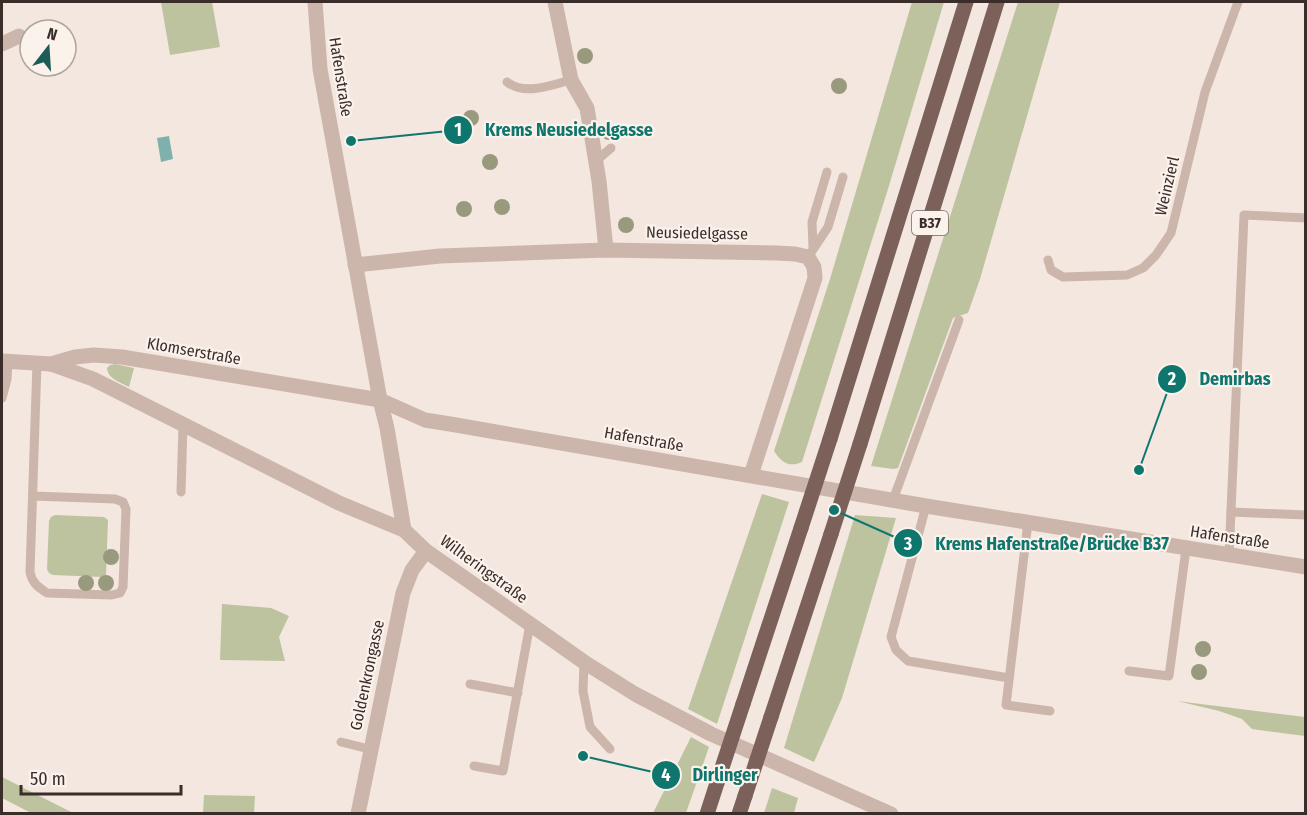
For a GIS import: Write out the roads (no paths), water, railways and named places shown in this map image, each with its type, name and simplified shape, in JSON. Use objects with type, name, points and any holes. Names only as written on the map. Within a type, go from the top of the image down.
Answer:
[{"type":"main road","name":"B37","points":[[707,813],[830,439],[966,2]]},
{"type":"main road","name":"B37","points":[[739,813],[860,444],[997,2]]},
{"type":"street","name":"Hafenstraße","points":[[315,2],[320,69],[380,400],[425,420],[926,506],[1305,567]]},
{"type":"street","points":[[555,2],[571,80],[586,108],[596,161],[606,250]]},
{"type":"street","points":[[2,44],[18,36]]},
{"type":"street","name":"Neusiedelgasse","points":[[355,265],[440,256],[606,250],[795,254],[811,252]]},
{"type":"street","points":[[751,476],[816,278],[811,252]]},
{"type":"street","name":"Klomserstraße","points":[[5,361],[44,363],[85,356],[122,357],[380,400]]},
{"type":"street","name":"Wilheringstraße","points":[[44,363],[93,379],[339,503],[404,530],[426,550],[530,624],[635,694],[711,734],[891,813]]},
{"type":"street","points":[[380,400],[387,428],[404,530]]},
{"type":"street","name":"Goldenkrongasse","points":[[358,813],[369,749],[403,593],[412,570],[426,550]]},
{"type":"lane","name":"Weinzierl","points":[[1048,260],[1051,270],[1063,277],[1095,277],[1127,275],[1143,268],[1156,255],[1171,233],[1205,92],[1238,2]]},
{"type":"lane","points":[[507,82],[514,88],[528,90],[571,80]]},
{"type":"lane","points":[[596,161],[611,148]]},
{"type":"lane","points":[[811,252],[812,222],[827,172]]},
{"type":"lane","points":[[811,252],[828,227],[843,177]]},
{"type":"lane","points":[[1229,556],[1244,215],[1305,218]]},
{"type":"lane","points":[[893,500],[959,320]]},
{"type":"lane","points":[[2,398],[7,379],[5,361]]},
{"type":"lane","points":[[33,496],[115,499],[123,502],[126,508],[123,586],[120,593],[112,596],[47,593],[38,588],[32,580],[30,572],[33,496],[44,363]]},
{"type":"lane","points":[[181,492],[183,425]]},
{"type":"lane","points":[[926,506],[891,638],[896,650],[908,661],[1009,678]]},
{"type":"lane","points":[[1231,512],[1305,515]]},
{"type":"lane","points":[[1028,522],[1006,705],[1050,711]]},
{"type":"lane","points":[[1129,671],[1169,675],[1185,549]]},
{"type":"lane","points":[[474,766],[503,771],[530,624]]},
{"type":"lane","points":[[584,662],[583,691],[590,727],[610,749]]},
{"type":"lane","points":[[470,684],[518,693]]},
{"type":"lane","points":[[341,742],[369,749]]},
{"type":"water","points":[[169,136],[173,159],[161,162],[157,138]]},
{"type":"place","name":"Krems Neusiedelgasse","points":[[351,141]]},
{"type":"place","name":"Demirbas","points":[[1139,470]]},
{"type":"place","name":"Krems Hafenstraße/Brücke B37","points":[[834,510]]},
{"type":"place","name":"Dirlinger","points":[[583,756]]}]
